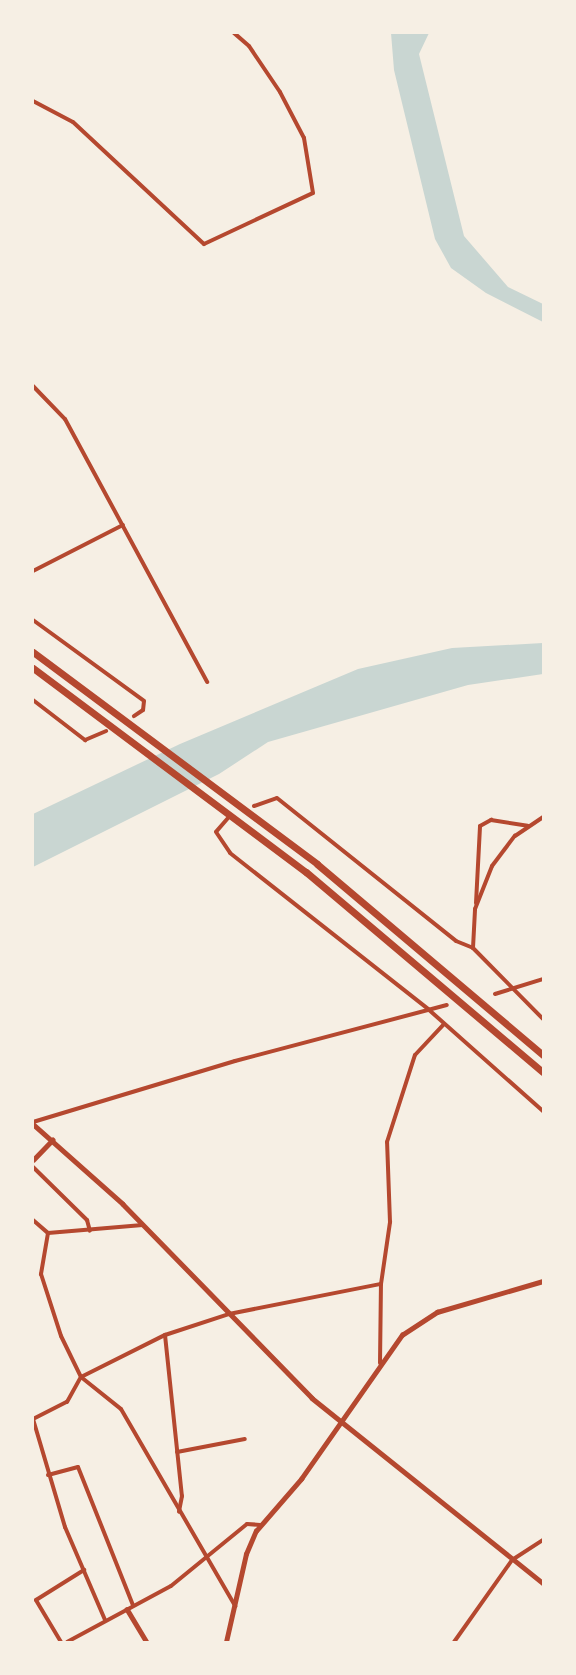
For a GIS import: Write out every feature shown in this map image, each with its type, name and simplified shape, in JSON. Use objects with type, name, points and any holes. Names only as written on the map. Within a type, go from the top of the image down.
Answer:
[{"type":"highway","points":[[33,652],[132,720],[380,914],[543,1055]]},
{"type":"highway","points":[[33,668],[372,924],[543,1072]]},
{"type":"street","points":[[33,101],[73,122],[204,244],[313,193],[304,138],[280,92],[249,46],[234,33]]},
{"type":"street","points":[[33,386],[65,419],[207,682]]},
{"type":"street","points":[[33,572],[123,525]]},
{"type":"street","points":[[33,620],[144,701],[143,710],[132,720]]},
{"type":"street","points":[[33,700],[85,740],[106,731]]},
{"type":"street","points":[[254,806],[278,798],[456,941],[473,948],[543,1019]]},
{"type":"street","points":[[229,816],[216,832],[230,853],[428,1009],[543,1111]]},
{"type":"street","points":[[475,909],[492,866],[515,836],[543,817]]},
{"type":"street","points":[[473,948],[480,826],[491,820],[528,826]]},
{"type":"street","points":[[495,994],[543,979]]},
{"type":"street","points":[[33,1123],[235,1061],[447,1005]]},
{"type":"street","points":[[380,1363],[381,1284],[389,1243],[387,1142],[415,1055],[444,1024]]},
{"type":"street","points":[[33,1123],[143,1225],[229,1314],[340,1421],[543,1583]]},
{"type":"street","points":[[33,1160],[52,1140]]},
{"type":"street","points":[[33,1167],[87,1220],[90,1231]]},
{"type":"street","points":[[33,1220],[48,1233],[143,1225]]},
{"type":"street","points":[[48,1233],[41,1274],[61,1336],[81,1377],[120,1409],[236,1606]]},
{"type":"street","points":[[33,1274],[41,1274]]},
{"type":"street","points":[[226,1642],[246,1554],[260,1525],[301,1479],[380,1363],[402,1335],[421,1320],[543,1281]]},
{"type":"street","points":[[105,1620],[48,1475],[33,1419],[67,1402],[81,1377],[165,1335],[229,1314],[381,1284]]},
{"type":"street","points":[[165,1335],[182,1496],[179,1512]]},
{"type":"street","points":[[177,1452],[245,1439]]},
{"type":"street","points":[[48,1475],[78,1467],[133,1605]]},
{"type":"street","points":[[67,1642],[171,1586],[248,1524],[260,1525]]},
{"type":"street","points":[[454,1642],[512,1560],[543,1540]]},
{"type":"street","points":[[62,1642],[36,1600],[84,1570]]},
{"type":"street","points":[[127,1609],[147,1642]]},
{"type":"shaded area","points":[[391,33],[429,33],[419,54],[464,236],[508,287],[543,304],[543,322],[486,293],[451,268],[435,239],[394,70]]},
{"type":"shaded area","points":[[543,643],[543,674],[468,685],[268,742],[219,774],[33,867],[33,814],[180,744],[358,669],[452,648]]}]
